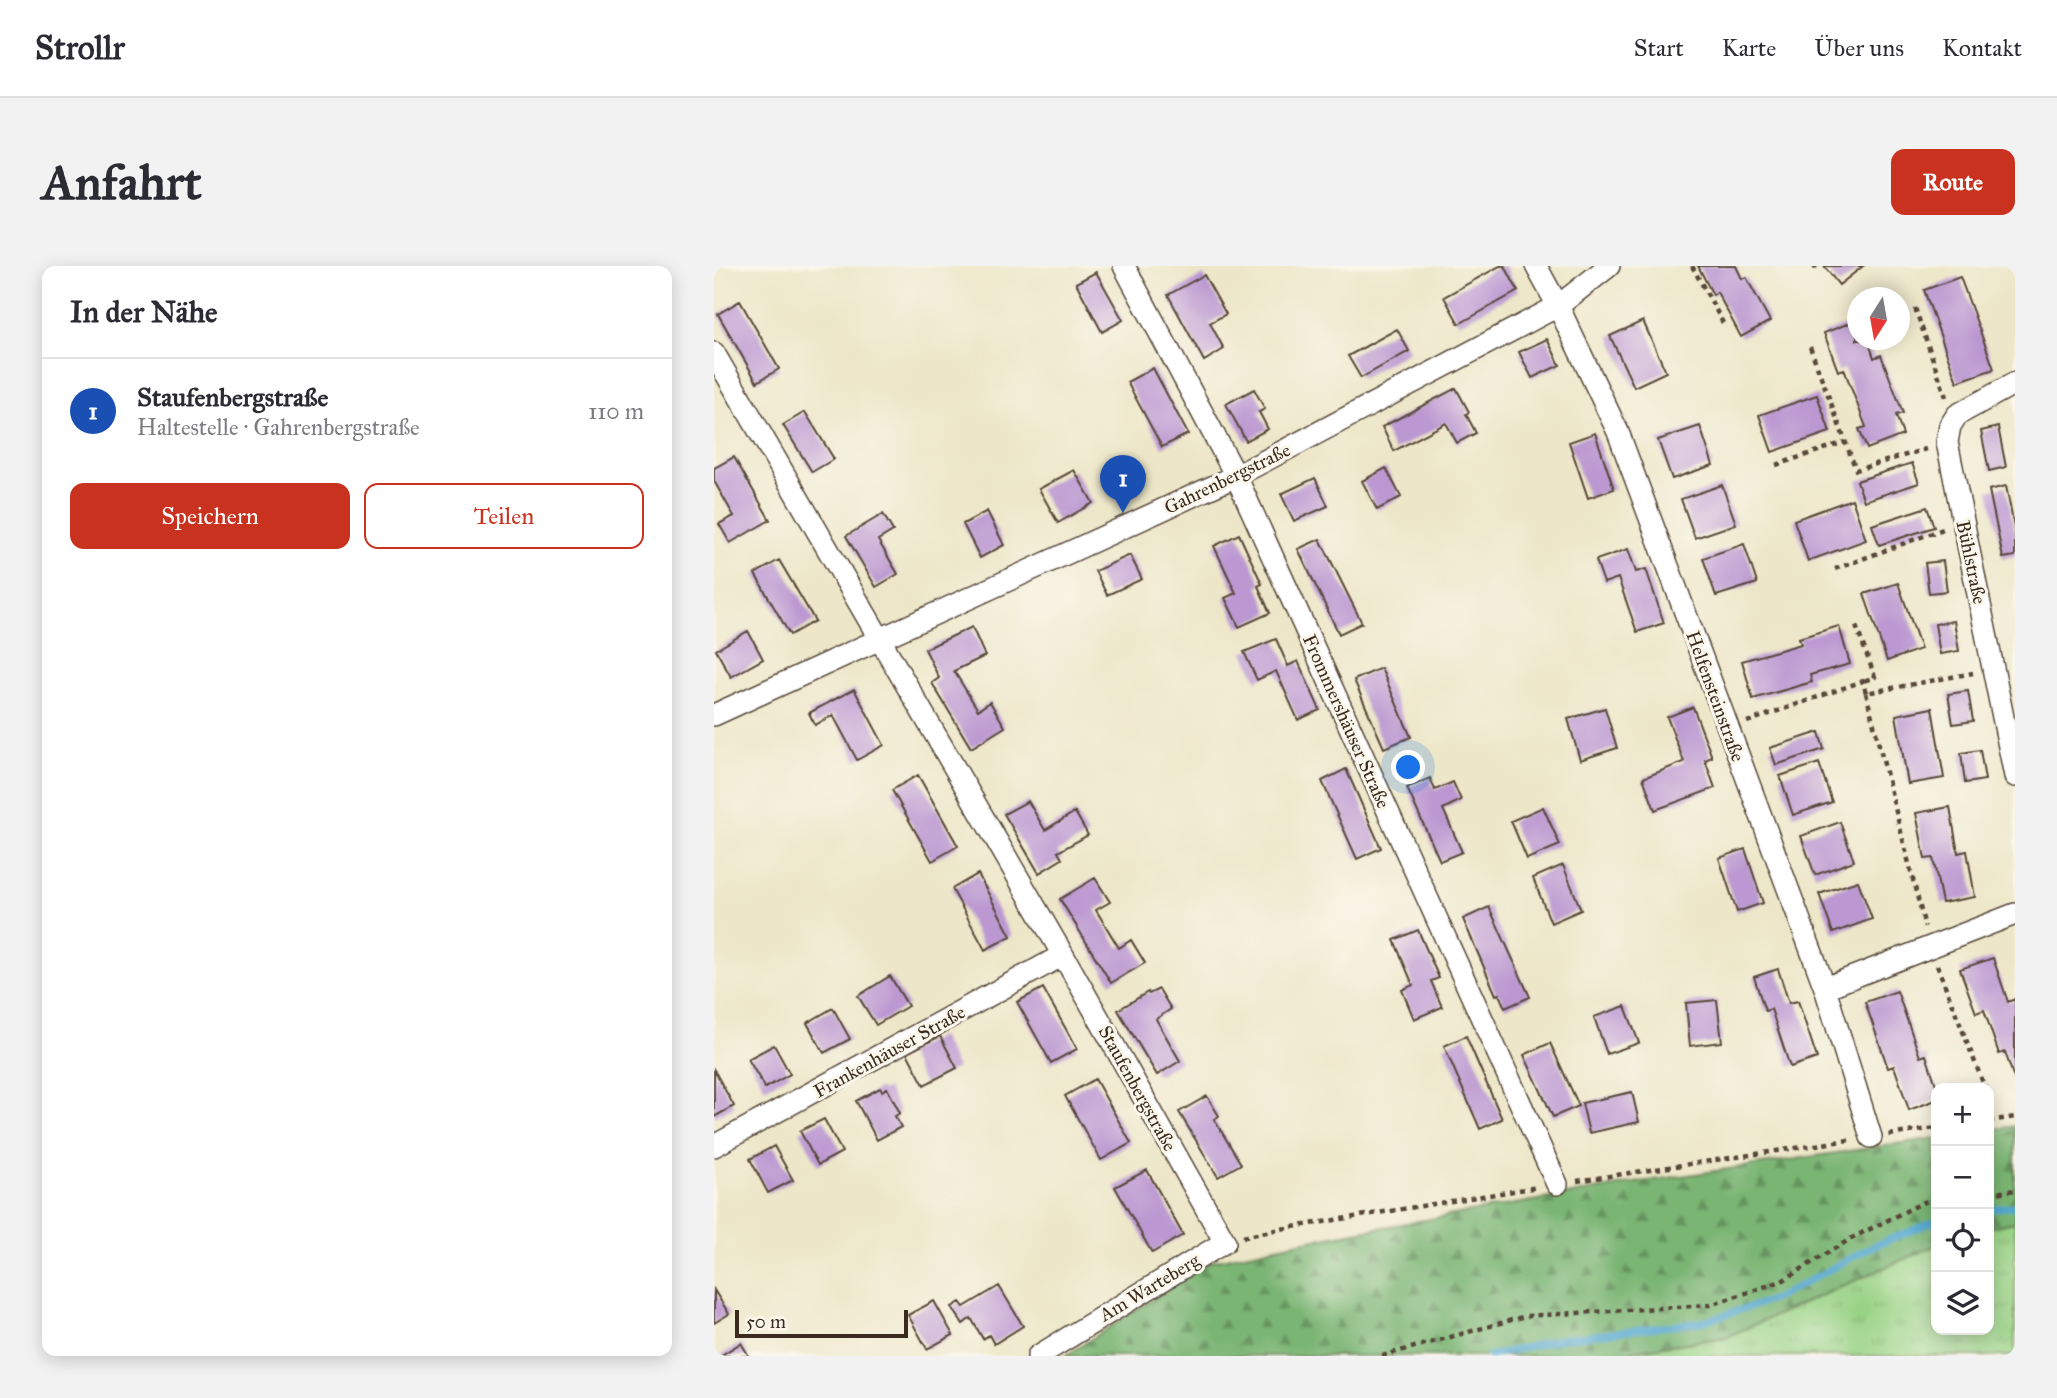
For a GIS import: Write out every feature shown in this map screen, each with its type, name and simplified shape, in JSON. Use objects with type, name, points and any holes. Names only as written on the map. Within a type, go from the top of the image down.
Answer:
[{"type":"street","name":"Frommershäuser Straße","points":[[1124,266],[1236,476],[1557,1184]]},
{"type":"street","name":"Helfensteinstraße","points":[[1536,266],[1559,306],[1618,432],[1825,988],[1871,1137]]},
{"type":"street","name":"Gahrenbergstraße","points":[[714,715],[1236,476],[1559,306],[1609,266]]},
{"type":"street","name":"Staufenbergstraße","points":[[714,353],[1063,955],[1225,1242]]},
{"type":"street","points":[[1947,442],[1950,426],[1957,415],[2015,383]]},
{"type":"street","name":"Bühlstraße","points":[[1947,442],[2015,776]]},
{"type":"street","points":[[1825,988],[2015,914]]},
{"type":"street","name":"Frankenhäuser Straße","points":[[714,1146],[1063,955]]},
{"type":"street","name":"Am Warteberg","points":[[1038,1356],[1225,1242]]},
{"type":"path","points":[[1692,266],[1723,323]]},
{"type":"path","points":[[1915,308],[1947,401],[1957,415]]},
{"type":"path","points":[[1810,347],[1856,470],[1947,442]]},
{"type":"path","points":[[1776,465],[1845,442]]},
{"type":"path","points":[[1835,569],[1964,522]]},
{"type":"path","points":[[1727,729],[1875,677],[1856,626]]},
{"type":"path","points":[[1866,693],[1994,669]]},
{"type":"path","points":[[1863,681],[1931,948],[1982,1083]]},
{"type":"path","points":[[1994,1120],[2015,1117]]},
{"type":"path","points":[[1994,1193],[2015,1190]]},
{"type":"path","points":[[1381,1356],[1527,1316],[1710,1305],[1782,1281],[1852,1238],[1931,1201]]},
{"type":"green space","points":[[2015,1126],[2015,1222],[1994,1226],[1994,1146],[1994,1129]]},
{"type":"green space","points":[[1931,1139],[1931,1247],[1726,1337],[1596,1356],[1065,1356],[1212,1261],[1305,1241],[1641,1182]]},
{"type":"green space","points":[[2015,1222],[2015,1356],[1596,1356],[1726,1337],[1931,1247],[1931,1335],[1994,1335],[1994,1226]]},
{"type":"building","points":[[1500,266],[1505,266],[1518,291],[1459,324],[1444,297]]},
{"type":"building","points":[[1698,266],[1736,266],[1742,279],[1746,277],[1770,321],[1741,337],[1717,292],[1713,295]]},
{"type":"building","points":[[1824,266],[1863,266],[1839,285]]},
{"type":"building","points":[[1096,272],[1123,320],[1102,332],[1076,283]]},
{"type":"building","points":[[1204,275],[1226,314],[1210,323],[1224,349],[1204,361],[1168,295]]},
{"type":"building","points":[[1960,277],[1994,369],[1957,382],[1924,290]]},
{"type":"building","points":[[740,301],[779,369],[757,382],[718,314]]},
{"type":"building","points":[[1643,321],[1666,372],[1634,387],[1610,336]]},
{"type":"building","points":[[1847,324],[1847,350],[1871,350],[1874,358],[1881,355],[1903,413],[1896,415],[1903,435],[1867,449],[1859,429],[1866,427],[1844,369],[1838,371],[1824,333]]},
{"type":"building","points":[[1397,329],[1409,351],[1361,378],[1348,356]]},
{"type":"building","points":[[1547,339],[1560,365],[1532,378],[1519,352]]},
{"type":"building","points":[[1153,368],[1188,434],[1162,447],[1127,382]]},
{"type":"building","points":[[1456,388],[1469,412],[1466,414],[1476,433],[1457,443],[1446,423],[1394,451],[1382,427]]},
{"type":"building","points":[[1254,389],[1265,409],[1259,412],[1268,429],[1246,441],[1226,404]]},
{"type":"building","points":[[1817,395],[1830,432],[1772,452],[1759,415]]},
{"type":"building","points":[[805,412],[834,459],[812,472],[783,425]]},
{"type":"building","points":[[1700,426],[1713,465],[1672,479],[1658,440]]},
{"type":"building","points":[[1998,427],[2006,467],[1989,471],[1981,431]]},
{"type":"building","points":[[1595,433],[1614,489],[1588,498],[1569,442]]},
{"type":"building","points":[[734,457],[770,520],[730,543],[719,524],[734,516],[714,481],[714,468]]},
{"type":"building","points":[[1912,463],[1919,483],[1864,501],[1857,481]]},
{"type":"building","points":[[1386,468],[1401,497],[1377,510],[1362,481]]},
{"type":"building","points":[[1074,470],[1093,503],[1058,523],[1039,489]]},
{"type":"building","points":[[1315,478],[1328,506],[1294,521],[1281,494]]},
{"type":"building","points":[[1722,485],[1736,524],[1695,538],[1681,499]]},
{"type":"building","points":[[2006,486],[2015,532],[2015,556],[2003,558],[1989,490]]},
{"type":"building","points":[[1852,499],[1866,540],[1808,561],[1794,520]]},
{"type":"building","points":[[1927,507],[1934,527],[1879,545],[1872,525]]},
{"type":"building","points":[[987,511],[1004,545],[980,558],[963,524]]},
{"type":"building","points":[[883,514],[893,531],[878,540],[898,574],[876,587],[846,536]]},
{"type":"building","points":[[1239,534],[1262,584],[1258,586],[1270,613],[1239,627],[1225,598],[1236,593],[1214,546]]},
{"type":"building","points":[[1320,539],[1362,623],[1339,634],[1298,549]]},
{"type":"building","points":[[1744,544],[1757,583],[1716,596],[1703,558]]},
{"type":"building","points":[[1628,549],[1636,572],[1646,569],[1664,623],[1637,632],[1618,578],[1604,583],[1596,560]]},
{"type":"building","points":[[1130,555],[1142,579],[1107,595],[1095,571]]},
{"type":"building","points":[[779,560],[815,621],[790,635],[755,574]]},
{"type":"building","points":[[1943,561],[1947,591],[1929,593],[1925,563]]},
{"type":"building","points":[[1898,583],[1921,649],[1887,661],[1864,594]]},
{"type":"building","points":[[1954,621],[1959,651],[1940,654],[1935,624]]},
{"type":"building","points":[[1839,626],[1850,664],[1810,675],[1812,682],[1753,699],[1742,661],[1801,644],[1799,638]]},
{"type":"building","points":[[972,627],[985,656],[954,671],[978,710],[990,702],[1005,727],[971,748],[932,683],[939,678],[925,649]]},
{"type":"building","points":[[748,631],[763,659],[731,677],[716,650]]},
{"type":"building","points":[[1276,639],[1288,666],[1298,661],[1320,710],[1298,720],[1276,671],[1257,680],[1244,652]]},
{"type":"building","points":[[1381,668],[1411,737],[1384,748],[1354,680]]},
{"type":"building","points":[[854,689],[884,745],[857,760],[833,715],[815,725],[809,713]]},
{"type":"building","points":[[1968,691],[1973,721],[1953,724],[1948,694]]},
{"type":"building","points":[[1693,707],[1712,757],[1705,760],[1715,788],[1655,810],[1643,778],[1684,762],[1667,717]]},
{"type":"building","points":[[1605,708],[1617,748],[1580,760],[1568,719]]},
{"type":"building","points":[[1932,708],[1944,778],[1908,784],[1896,715]]},
{"type":"building","points":[[1819,732],[1824,749],[1776,765],[1770,748]]},
{"type":"building","points":[[1980,750],[1985,780],[1965,783],[1961,753]]},
{"type":"building","points":[[1819,763],[1832,802],[1793,815],[1780,776]]},
{"type":"building","points":[[1346,769],[1381,848],[1357,859],[1322,781]]},
{"type":"building","points":[[918,775],[958,846],[932,861],[892,790]]},
{"type":"building","points":[[1430,778],[1435,790],[1453,782],[1461,800],[1443,809],[1462,852],[1440,861],[1407,788]]},
{"type":"building","points":[[1028,801],[1045,830],[1075,812],[1088,835],[1058,852],[1062,859],[1039,873],[1004,814]]},
{"type":"building","points":[[1543,807],[1560,845],[1527,859],[1511,821]]},
{"type":"building","points":[[1950,807],[1958,853],[1967,851],[1975,897],[1942,903],[1933,858],[1925,859],[1916,813]]},
{"type":"building","points":[[1840,822],[1854,861],[1815,875],[1801,836]]},
{"type":"building","points":[[1745,849],[1763,903],[1737,912],[1719,858]]},
{"type":"building","points":[[1563,865],[1581,910],[1551,923],[1533,878]]},
{"type":"building","points":[[978,874],[1011,936],[985,950],[952,889]]},
{"type":"building","points":[[1095,878],[1110,902],[1096,910],[1119,948],[1131,940],[1145,963],[1111,983],[1060,899]]},
{"type":"building","points":[[1858,881],[1872,919],[1833,933],[1819,894]]},
{"type":"building","points":[[1489,907],[1530,997],[1505,1008],[1499,994],[1496,995],[1463,919]]},
{"type":"building","points":[[1418,930],[1439,978],[1431,981],[1442,1007],[1414,1019],[1402,990],[1413,985],[1394,940]]},
{"type":"building","points":[[1993,958],[2008,1002],[2015,999],[2015,1081],[2005,1052],[1999,1054],[1984,1010],[1976,1013],[1960,969]]},
{"type":"building","points":[[1778,969],[1789,1003],[1798,1001],[1817,1058],[1790,1067],[1771,1009],[1765,1011],[1754,977]]},
{"type":"building","points":[[890,976],[908,1006],[876,1025],[858,996]]},
{"type":"building","points":[[1043,988],[1077,1049],[1051,1063],[1017,1002]]},
{"type":"building","points":[[1159,989],[1171,1009],[1156,1019],[1180,1061],[1157,1075],[1118,1010],[1148,992],[1149,994]]},
{"type":"building","points":[[1897,991],[1920,1057],[1926,1055],[1935,1083],[1931,1083],[1931,1102],[1909,1110],[1894,1066],[1888,1068],[1865,1002]]},
{"type":"building","points":[[1717,1000],[1722,1042],[1690,1046],[1686,1003]]},
{"type":"building","points":[[1625,1006],[1639,1043],[1607,1054],[1594,1017]]},
{"type":"building","points":[[833,1008],[850,1039],[824,1053],[807,1023]]},
{"type":"building","points":[[940,1036],[957,1068],[924,1085],[907,1053]]},
{"type":"building","points":[[1466,1036],[1502,1119],[1480,1129],[1444,1046]]},
{"type":"building","points":[[1550,1043],[1579,1106],[1553,1117],[1524,1055]]},
{"type":"building","points":[[774,1045],[790,1074],[765,1088],[748,1059]]},
{"type":"building","points":[[714,1070],[734,1106],[714,1117]]},
{"type":"building","points":[[1095,1079],[1131,1143],[1101,1160],[1065,1096]]},
{"type":"building","points":[[880,1088],[882,1091],[887,1088],[900,1113],[895,1116],[901,1127],[877,1140],[856,1101]]},
{"type":"building","points":[[1632,1092],[1639,1122],[1589,1133],[1582,1103]]},
{"type":"building","points":[[1207,1096],[1219,1116],[1214,1119],[1241,1164],[1218,1177],[1179,1112]]},
{"type":"building","points":[[824,1119],[842,1152],[818,1165],[800,1131]]},
{"type":"building","points":[[774,1146],[793,1180],[768,1193],[750,1159]]},
{"type":"building","points":[[1147,1170],[1183,1235],[1152,1253],[1115,1187]]},
{"type":"building","points":[[999,1286],[1023,1326],[994,1344],[989,1335],[983,1339],[971,1318],[963,1324],[952,1307],[960,1302],[964,1307]]},
{"type":"building","points":[[714,1290],[729,1314],[714,1323]]},
{"type":"building","points":[[934,1301],[953,1335],[927,1349],[908,1315]]},
{"type":"building","points":[[741,1343],[749,1356],[720,1356]]},
{"type":"waterway","points":[[1994,1208],[2015,1206]]},
{"type":"waterway","points":[[1489,1356],[1561,1339],[1702,1322],[1775,1299],[1871,1247],[1931,1223]]},
{"type":"place","name":"Staufenbergstraße","points":[[1123,513]]}]
